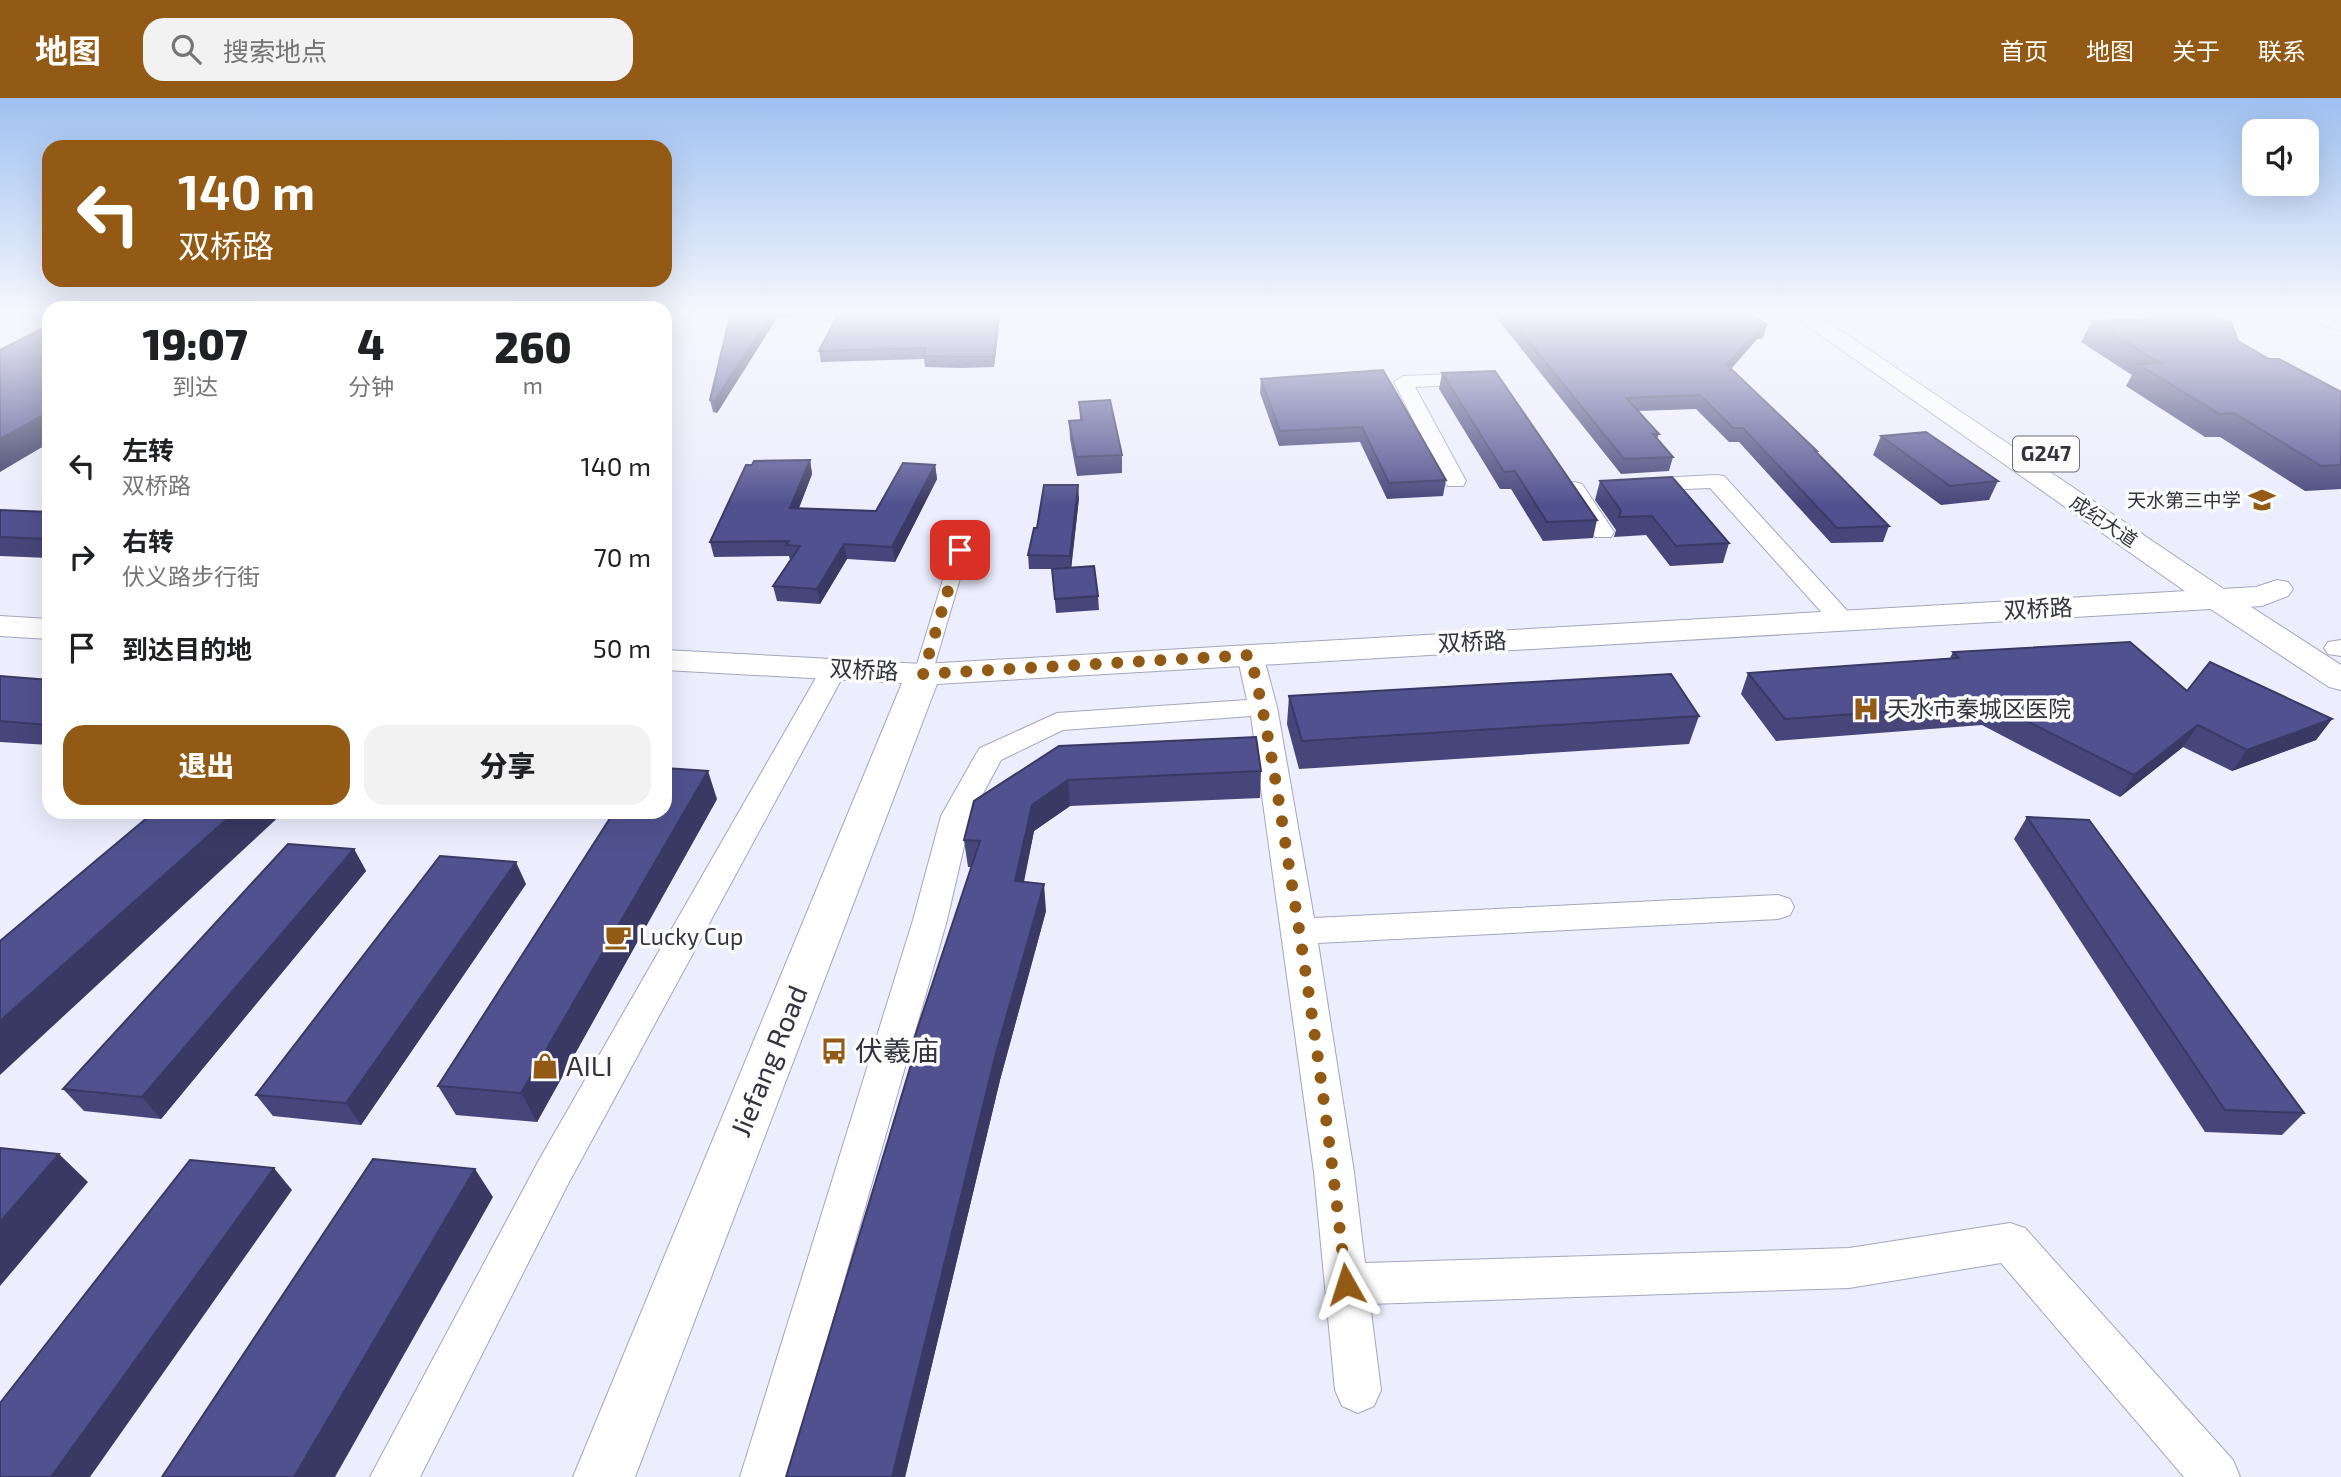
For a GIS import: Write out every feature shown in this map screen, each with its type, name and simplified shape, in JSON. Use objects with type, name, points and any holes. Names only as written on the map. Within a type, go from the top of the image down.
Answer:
[{"type":"main road","name":"成纪大道","points":[[1898,376],[2223,587],[2340,657]]},
{"type":"main road","name":"成纪大道","points":[[1929,376],[2160,529]]},
{"type":"main road","name":"双桥路","points":[[672,660],[923,674],[1843,621],[2223,587],[2269,593]]},
{"type":"main road","name":"成纪大道","points":[[2269,593],[2340,657]]},
{"type":"main road","points":[[0,626],[42,629]]},
{"type":"main road","name":"Jiefang Road","points":[[606,1467],[923,674]]},
{"type":"street","points":[[1455,481],[1403,382],[1500,379]]},
{"type":"street","points":[[1603,532],[1570,483],[1606,486],[1716,481],[1843,621]]},
{"type":"street","points":[[923,674],[965,534]]},
{"type":"street","points":[[1250,655],[1263,707],[1299,931],[1334,1172],[1358,1390]]},
{"type":"street","points":[[394,1477],[553,1173],[834,669]]},
{"type":"street","points":[[764,1477],[930,920],[956,816],[990,754],[1057,722],[1263,707]]},
{"type":"street","points":[[1299,931],[1778,907]]},
{"type":"street","points":[[1346,1284],[1849,1268],[2010,1242],[2216,1477]]},
{"type":"building","points":[[0,376],[42,376],[42,416],[0,439]]},
{"type":"building","points":[[716,376],[731,376],[714,402],[710,400]]},
{"type":"building","points":[[1387,376],[1446,480],[1389,483],[1362,427],[1280,431],[1261,379]]},
{"type":"building","points":[[1444,376],[1499,376],[1597,520],[1547,522],[1515,471],[1504,472]]},
{"type":"building","points":[[1557,376],[1739,376],[1817,451],[1889,526],[1837,528],[1743,428],[1733,428],[1700,395],[1626,398],[1659,434],[1653,434],[1673,457],[1624,459]]},
{"type":"building","points":[[2158,376],[2312,376],[2341,392],[2341,465],[2321,466],[2234,413],[2219,414]]},
{"type":"building","points":[[1110,400],[1122,455],[1076,457],[1069,421],[1082,420],[1079,402]]},
{"type":"building","points":[[1926,432],[1998,481],[1950,486],[1881,436]]},
{"type":"building","points":[[810,460],[790,508],[876,511],[903,463],[935,465],[892,547],[844,544],[817,589],[773,586],[800,546],[786,545],[789,541],[710,542],[746,465],[752,465],[754,461]]},
{"type":"building","points":[[1672,477],[1729,543],[1676,546],[1652,516],[1619,517],[1621,511],[1600,481]]},
{"type":"building","points":[[1044,485],[1078,485],[1070,556],[1028,555],[1034,528],[1037,528]]},
{"type":"building","points":[[0,510],[42,512],[42,539],[0,537]]},
{"type":"building","points":[[1094,566],[1098,596],[1055,599],[1052,569]]},
{"type":"building","points":[[2130,642],[2187,691],[2210,662],[2332,719],[2247,750],[2198,725],[2134,775],[1993,704],[1785,719],[1748,673],[1959,658],[1953,652]]},
{"type":"building","points":[[1671,674],[1699,716],[1302,741],[1289,696]]},
{"type":"building","points":[[0,676],[42,679],[42,724],[0,721]]},
{"type":"building","points":[[1256,737],[1261,771],[1068,780],[1032,805],[1015,881],[1044,884],[996,1053],[892,1477],[786,1477],[917,1045],[912,1045],[980,841],[964,840],[974,801],[1059,746]]},
{"type":"building","points":[[672,768],[708,771],[521,1093],[438,1086],[610,819],[672,819]]},
{"type":"building","points":[[2027,817],[2089,820],[2304,1113],[2225,1110]]},
{"type":"building","points":[[146,819],[227,819],[0,1021],[0,941]]},
{"type":"building","points":[[288,844],[354,849],[142,1097],[63,1089]]},
{"type":"building","points":[[440,856],[516,862],[346,1103],[256,1095]]},
{"type":"building","points":[[0,1148],[59,1154],[0,1222]]},
{"type":"building","points":[[373,1159],[475,1169],[294,1477],[162,1477]]},
{"type":"building","points":[[190,1160],[274,1168],[51,1477],[0,1477],[0,1403]]},
{"type":"place","name":"天水第三中学","points":[[2262,500]]},
{"type":"place","name":"天水市秦城区医院","points":[[1866,709]]},
{"type":"place","name":"Lucky Cup","points":[[618,937]]},
{"type":"place","name":"伏羲庙","points":[[834,1051]]},
{"type":"place","name":"AILI","points":[[545,1066]]},
{"type":"route","points":[[960,550],[923,674],[1250,655],[1263,707],[1299,931],[1334,1172],[1346,1284]]}]
